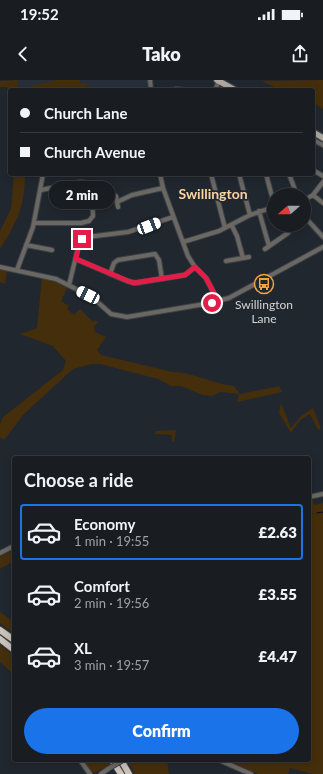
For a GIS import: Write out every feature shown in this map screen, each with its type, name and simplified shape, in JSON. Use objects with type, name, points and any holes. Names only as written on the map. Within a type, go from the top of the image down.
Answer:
[{"type":"highway","points":[[0,630],[12,639]]},
{"type":"highway","points":[[0,639],[12,648]]},
{"type":"highway","points":[[113,762],[121,774]]},
{"type":"highway","points":[[123,762],[129,774]]},
{"type":"main road","points":[[218,81],[233,88]]},
{"type":"street","points":[[17,270],[34,223],[43,176]]},
{"type":"street","points":[[160,176],[163,188],[183,242],[195,267],[206,278],[218,301]]},
{"type":"street","points":[[210,176],[226,228]]},
{"type":"street","points":[[240,176],[250,215]]},
{"type":"street","points":[[266,176],[270,188]]},
{"type":"street","points":[[290,176],[294,188]]},
{"type":"street","points":[[34,223],[81,223],[89,221],[93,216],[92,192],[86,183],[81,182],[41,190]]},
{"type":"street","points":[[323,182],[313,195],[323,203]]},
{"type":"street","points":[[116,196],[117,204],[132,195],[163,188]]},
{"type":"street","points":[[183,242],[232,226],[250,215],[267,208]]},
{"type":"street","points":[[258,211],[269,246]]},
{"type":"street","points":[[69,285],[79,244],[84,238],[128,232],[173,217]]},
{"type":"street","points":[[311,224],[323,237]]},
{"type":"street","points":[[232,226],[237,236],[243,258]]},
{"type":"street","points":[[265,249],[288,233]]},
{"type":"street","points":[[26,245],[52,250]]},
{"type":"street","points":[[0,267],[17,270],[30,275],[52,278],[92,297],[112,314],[121,317],[134,317],[218,301],[247,289],[323,247]]},
{"type":"street","points":[[110,274],[114,263],[118,260],[155,254],[159,260],[162,279]]},
{"type":"street","points":[[226,261],[249,256]]},
{"type":"street","points":[[76,259],[133,283],[185,275],[195,267]]},
{"type":"street","points":[[311,496],[323,494]]},
{"type":"street","points":[[0,553],[12,547]]},
{"type":"street","points":[[81,762],[90,774]]},
{"type":"street","points":[[101,774],[119,762]]},
{"type":"street","points":[[223,762],[250,774]]},
{"type":"shaded area","points":[[17,80],[147,80],[148,88],[19,88]]},
{"type":"shaded area","points":[[17,80],[19,88],[8,88],[8,92],[7,87],[0,87],[0,81]]},
{"type":"shaded area","points":[[56,80],[80,80],[81,84],[86,83],[87,88],[23,88]]},
{"type":"shaded area","points":[[323,80],[323,109],[316,105],[315,107],[315,88],[276,88],[262,81]]},
{"type":"shaded area","points":[[14,176],[25,176],[22,205],[19,214],[0,249],[0,231],[11,209]]},
{"type":"shaded area","points":[[0,269],[7,270],[5,284],[0,282]]},
{"type":"shaded area","points":[[42,277],[53,280],[67,288],[61,301],[69,306],[67,309],[74,315],[80,309],[93,322],[95,320],[98,322],[94,327],[95,332],[106,337],[97,350],[101,355],[173,372],[188,374],[234,386],[240,394],[279,386],[282,392],[237,402],[239,394],[220,392],[213,396],[203,395],[181,386],[171,386],[158,379],[100,364],[92,364],[73,369],[24,414],[4,440],[0,437],[0,424],[3,417],[63,370],[66,361],[53,346],[20,334],[37,328]]},
{"type":"shaded area","points":[[281,403],[291,428],[301,416],[313,408],[321,428],[318,430],[310,414],[300,420],[291,433],[279,413]]},
{"type":"shaded area","points":[[176,430],[174,442],[172,441],[172,435],[155,434],[156,431]]},
{"type":"shaded area","points":[[311,500],[313,500],[314,505],[323,503],[323,774],[313,774],[290,768],[288,774],[258,774],[231,762],[311,762]]},
{"type":"shaded area","points":[[12,551],[12,562],[0,569],[0,557]]},
{"type":"shaded area","points":[[0,612],[12,621],[12,632],[0,623]]},
{"type":"shaded area","points":[[0,645],[12,654],[12,673],[0,662]]},
{"type":"shaded area","points":[[83,762],[108,762],[110,765],[94,773],[88,769]]},
{"type":"shaded area","points":[[128,762],[167,762],[169,774],[135,774]]},
{"type":"waterway","points":[[317,513],[323,512]]},
{"type":"place","name":"Swillington Lane","points":[[264,284]]},
{"type":"district","name":"Swillington","points":[[213,193]]},
{"type":"route","points":[[82,239],[79,244],[76,259],[133,283],[185,275],[195,267],[206,278],[211,286],[218,301],[212,303]]}]
